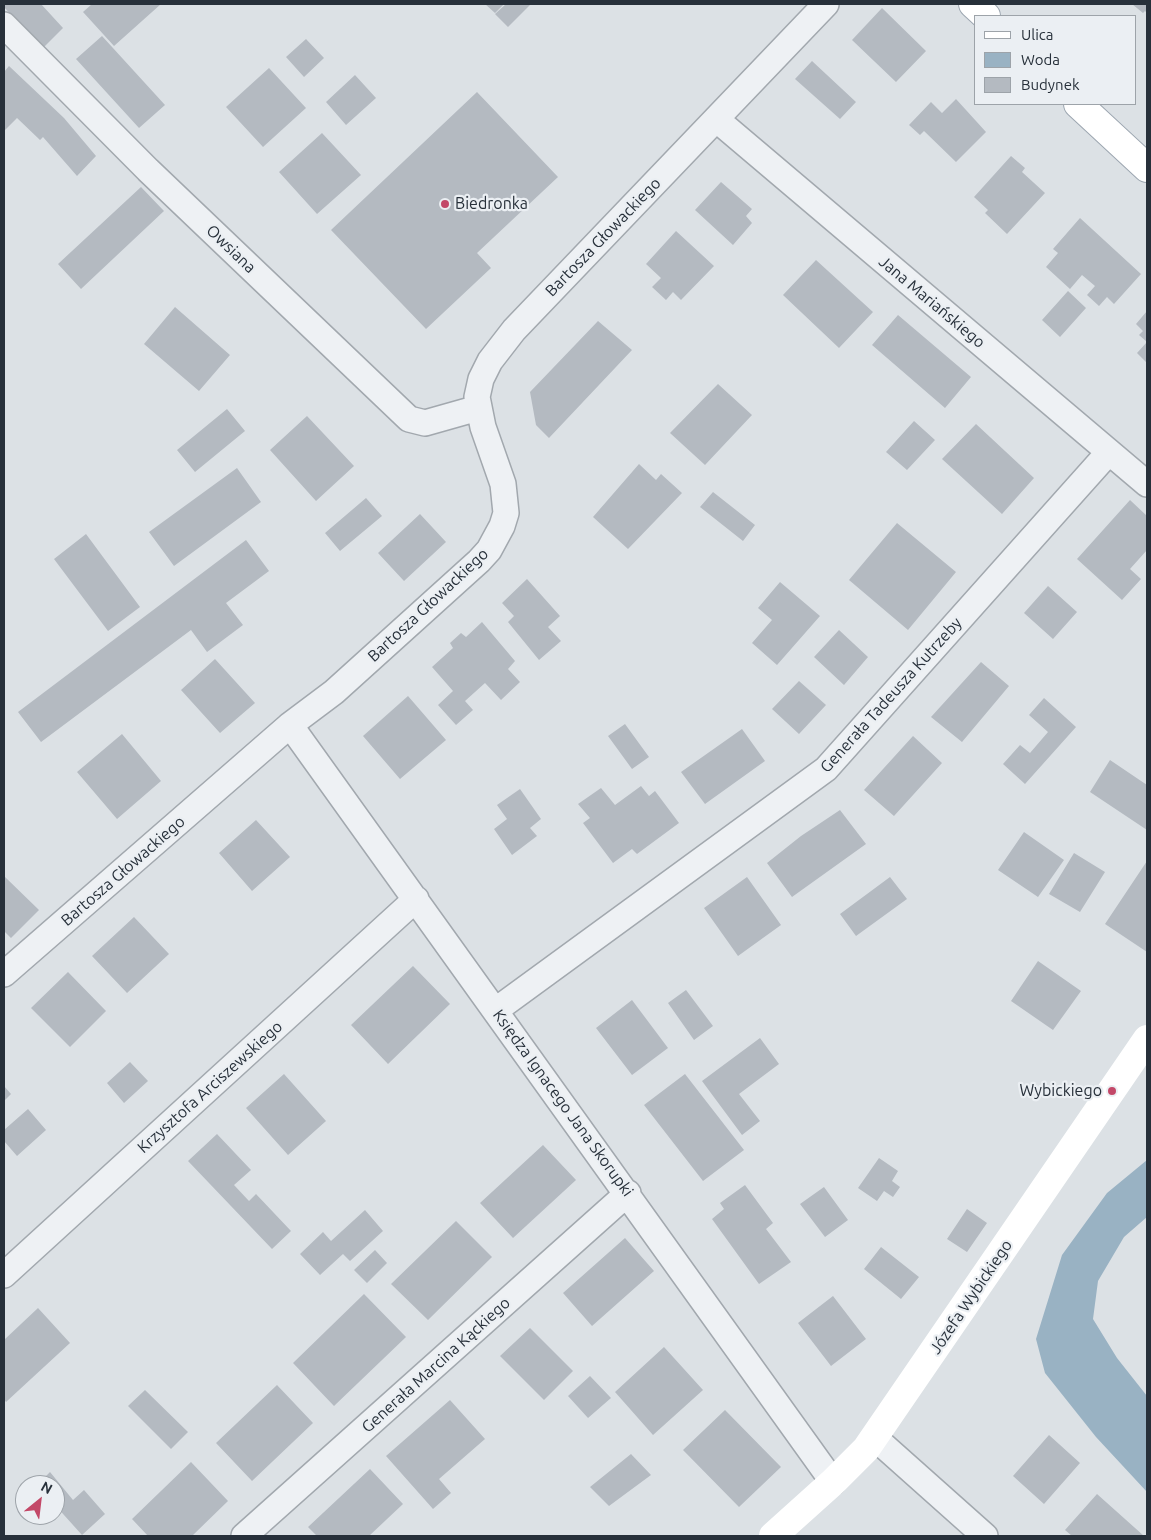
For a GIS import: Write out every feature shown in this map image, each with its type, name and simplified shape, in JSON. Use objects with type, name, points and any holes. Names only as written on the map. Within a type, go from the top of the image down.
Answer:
[{"type":"street","name":"Bartosza Głowackiego","points":[[4,974],[290,725],[334,692],[480,561],[489,550],[502,526],[506,513],[506,500],[478,408],[477,397],[481,379],[501,345],[826,4]]},
{"type":"street","points":[[974,4],[985,15]]},
{"type":"street","name":"Owsiana","points":[[4,24],[148,170],[409,419],[425,423],[478,408]]},
{"type":"street","points":[[1079,105],[1147,168]]},
{"type":"street","name":"Jana Mariańskiego","points":[[716,119],[1147,484]]},
{"type":"street","name":"Generała Tadeusza Kutrzeby","points":[[496,1010],[826,769],[1109,452]]},
{"type":"street","name":"Księdza Ignacego Jana Skorupki","points":[[290,725],[833,1482]]},
{"type":"street","name":"Krzysztofa Arciszewskiego","points":[[4,1275],[416,899]]},
{"type":"street","name":"Józefa Wybickiego","points":[[773,1536],[833,1482],[875,1438],[1147,1039]]},
{"type":"street","name":"Generała Marcina Kąckiego","points":[[244,1536],[628,1194]]},
{"type":"street","points":[[875,1438],[984,1536]]},
{"type":"water","points":[[1147,1160],[1147,1217],[1124,1237],[1098,1281],[1093,1319],[1117,1358],[1147,1396],[1147,1492],[1096,1437],[1045,1373],[1036,1339],[1062,1255],[1107,1193]]},
{"type":"building","points":[[4,4],[41,4],[63,28],[42,49],[4,7]]},
{"type":"building","points":[[92,4],[161,4],[114,46],[83,12]]},
{"type":"building","points":[[485,4],[504,4],[495,13]]},
{"type":"building","points":[[506,4],[531,4],[508,27],[495,14]]},
{"type":"building","points":[[1132,4],[1147,4],[1147,13],[1145,11],[1143,13]]},
{"type":"building","points":[[882,8],[926,51],[896,82],[852,40]]},
{"type":"building","points":[[102,36],[165,105],[139,128],[76,59]]},
{"type":"building","points":[[306,39],[324,58],[304,77],[286,57]]},
{"type":"building","points":[[812,61],[856,102],[840,119],[795,79]]},
{"type":"building","points":[[9,66],[64,118],[96,156],[77,176],[43,137],[40,140],[17,118],[5,130],[4,72]]},
{"type":"building","points":[[269,68],[306,108],[263,147],[226,107]]},
{"type":"building","points":[[355,75],[376,98],[346,125],[326,102]]},
{"type":"building","name":"Biedronka","points":[[477,92],[558,177],[477,253],[491,268],[426,329],[331,230]]},
{"type":"building","points":[[956,99],[986,132],[956,162],[924,131],[920,135],[909,125],[931,102],[942,113]]},
{"type":"building","points":[[322,133],[361,175],[317,214],[279,172]]},
{"type":"building","points":[[1011,156],[1025,168],[1022,172],[1045,193],[1007,234],[985,213],[988,210],[974,197]]},
{"type":"building","points":[[721,182],[752,209],[746,216],[752,223],[733,245],[695,210]]},
{"type":"building","points":[[141,187],[164,211],[81,289],[58,264]]},
{"type":"building","points":[[1080,218],[1141,274],[1114,304],[1107,297],[1099,306],[1087,295],[1095,286],[1082,275],[1070,289],[1046,267],[1058,253],[1053,249]]},
{"type":"building","points":[[676,231],[714,266],[681,300],[673,292],[666,300],[652,287],[661,278],[646,264]]},
{"type":"building","points":[[816,260],[873,312],[839,348],[783,295]]},
{"type":"building","points":[[1068,291],[1086,308],[1060,337],[1042,320]]},
{"type":"building","points":[[175,307],[230,355],[199,391],[144,344]]},
{"type":"building","points":[[1147,311],[1147,342],[1139,335],[1143,331],[1136,324]]},
{"type":"building","points":[[898,315],[971,377],[945,408],[872,345]]},
{"type":"building","points":[[598,321],[632,350],[549,438],[536,425],[530,392]]},
{"type":"building","points":[[1147,342],[1147,363],[1137,353]]},
{"type":"building","points":[[718,384],[752,415],[705,465],[670,433]]},
{"type":"building","points":[[227,409],[245,431],[195,472],[177,450]]},
{"type":"building","points":[[307,416],[354,466],[316,501],[270,450]]},
{"type":"building","points":[[914,421],[935,440],[907,470],[886,452]]},
{"type":"building","points":[[976,424],[1034,478],[1002,514],[942,459]]},
{"type":"building","points":[[639,464],[656,480],[661,474],[682,493],[628,549],[593,517]]},
{"type":"building","points":[[237,468],[261,502],[174,566],[149,532]]},
{"type":"building","points":[[713,492],[755,525],[743,541],[700,507]]},
{"type":"building","points":[[366,498],[382,516],[340,551],[325,533]]},
{"type":"building","points":[[1130,500],[1147,516],[1147,550],[1130,569],[1141,579],[1122,600],[1077,559]]},
{"type":"building","points":[[420,514],[446,542],[404,581],[378,553]]},
{"type":"building","points":[[897,523],[956,572],[908,630],[849,580]]},
{"type":"building","points":[[86,534],[140,607],[108,631],[54,559]]},
{"type":"building","points":[[246,540],[269,571],[226,603],[243,625],[207,652],[191,630],[41,742],[18,712]]},
{"type":"building","points":[[527,579],[560,616],[548,627],[561,641],[539,660],[508,622],[514,616],[502,603]]},
{"type":"building","points":[[780,582],[820,616],[777,665],[752,643],[772,620],[758,608]]},
{"type":"building","points":[[1048,586],[1077,612],[1053,639],[1024,613]]},
{"type":"building","points":[[482,622],[515,661],[508,669],[520,682],[501,700],[485,683],[465,701],[473,710],[456,725],[438,705],[453,691],[432,667],[453,648],[450,643],[461,633],[466,637]]},
{"type":"building","points":[[839,630],[868,657],[844,685],[814,657]]},
{"type":"building","points":[[215,659],[255,703],[220,733],[181,690]]},
{"type":"building","points":[[981,662],[1009,686],[962,742],[931,717]]},
{"type":"building","points":[[799,681],[826,705],[799,734],[772,709]]},
{"type":"building","points":[[408,696],[446,740],[400,779],[363,736]]},
{"type":"building","points":[[1044,698],[1076,727],[1025,784],[1003,764],[1020,745],[1030,753],[1048,732],[1029,715]]},
{"type":"building","points":[[625,724],[649,757],[632,769],[608,736]]},
{"type":"building","points":[[742,729],[765,761],[705,804],[681,772]]},
{"type":"building","points":[[122,734],[161,781],[117,819],[77,772]]},
{"type":"building","points":[[913,736],[942,763],[894,816],[864,790]]},
{"type":"building","points":[[1110,760],[1147,785],[1147,830],[1090,792]]},
{"type":"building","points":[[641,786],[649,796],[655,791],[679,823],[637,854],[632,849],[613,863],[583,823],[590,818],[578,804],[601,788],[615,805]]},
{"type":"building","points":[[520,789],[541,819],[530,828],[537,836],[512,855],[494,829],[507,819],[497,805]]},
{"type":"building","points":[[840,810],[866,844],[792,897],[767,863],[801,836]]},
{"type":"building","points":[[256,820],[290,857],[252,891],[219,853]]},
{"type":"building","points":[[1024,832],[1064,860],[1038,897],[998,870]]},
{"type":"building","points":[[1074,853],[1105,872],[1080,912],[1049,894]]},
{"type":"building","points":[[1147,861],[1147,952],[1105,924]]},
{"type":"building","points":[[4,876],[39,910],[11,938],[4,931]]},
{"type":"building","points":[[747,877],[781,925],[738,956],[704,908]]},
{"type":"building","points":[[890,877],[907,899],[856,936],[840,914]]},
{"type":"building","points":[[134,917],[169,954],[127,993],[92,956]]},
{"type":"building","points":[[1038,961],[1081,991],[1053,1030],[1011,1001]]},
{"type":"building","points":[[413,966],[450,1004],[388,1064],[351,1025]]},
{"type":"building","points":[[68,972],[106,1011],[70,1047],[31,1008]]},
{"type":"building","points":[[686,990],[713,1026],[694,1040],[668,1003]]},
{"type":"building","points":[[632,1000],[668,1048],[632,1075],[596,1028]]},
{"type":"building","points":[[760,1038],[779,1064],[739,1094],[760,1121],[742,1135],[702,1081]]},
{"type":"building","points":[[130,1062],[148,1081],[124,1103],[107,1083]]},
{"type":"building","points":[[284,1074],[326,1121],[288,1155],[246,1108]]},
{"type":"building","points":[[685,1074],[744,1150],[703,1181],[644,1105]]},
{"type":"building","points":[[4,1086],[11,1094],[4,1101]]},
{"type":"building","points":[[28,1109],[46,1130],[17,1156],[4,1141],[4,1130]]},
{"type":"building","points":[[217,1134],[251,1170],[234,1185],[249,1201],[256,1194],[291,1231],[272,1249],[188,1161]]},
{"type":"building","points":[[543,1145],[576,1180],[513,1238],[480,1203]]},
{"type":"building","points":[[879,1158],[898,1171],[892,1181],[900,1187],[893,1197],[884,1191],[877,1201],[858,1188]]},
{"type":"building","points":[[745,1185],[773,1223],[766,1229],[791,1262],[759,1284],[712,1219],[724,1209],[720,1203]]},
{"type":"building","points":[[824,1187],[848,1220],[825,1237],[800,1204]]},
{"type":"building","points":[[967,1209],[987,1223],[967,1252],[947,1239]]},
{"type":"building","points":[[365,1210],[383,1231],[350,1261],[343,1254],[320,1275],[300,1254],[323,1232],[331,1241]]},
{"type":"building","points":[[456,1221],[492,1257],[428,1320],[391,1284]]},
{"type":"building","points":[[625,1238],[654,1271],[592,1326],[563,1293]]},
{"type":"building","points":[[881,1247],[919,1277],[901,1299],[864,1269]]},
{"type":"building","points":[[375,1250],[387,1263],[367,1283],[354,1270]]},
{"type":"building","points":[[364,1294],[406,1337],[334,1406],[293,1363]]},
{"type":"building","points":[[833,1296],[866,1339],[831,1366],[798,1323]]},
{"type":"building","points":[[38,1308],[70,1343],[6,1402],[4,1399],[4,1340]]},
{"type":"building","points":[[530,1328],[573,1371],[544,1400],[500,1356]]},
{"type":"building","points":[[664,1347],[703,1390],[653,1435],[615,1392]]},
{"type":"building","points":[[590,1376],[611,1398],[588,1418],[568,1396]]},
{"type":"building","points":[[277,1385],[313,1423],[252,1481],[216,1443]]},
{"type":"building","points":[[145,1390],[188,1432],[171,1449],[128,1406]]},
{"type":"building","points":[[450,1400],[485,1439],[439,1479],[451,1493],[433,1509],[386,1456]]},
{"type":"building","points":[[725,1410],[781,1467],[739,1507],[683,1450]]},
{"type":"building","points":[[1049,1435],[1080,1463],[1044,1504],[1013,1476]]},
{"type":"building","points":[[631,1454],[651,1475],[609,1506],[590,1487]]},
{"type":"building","points":[[191,1462],[228,1501],[192,1536],[148,1536],[132,1519]]},
{"type":"building","points":[[370,1469],[403,1504],[369,1536],[317,1536],[308,1527]]},
{"type":"building","points":[[65,1490],[73,1500],[84,1490],[105,1514],[82,1535],[65,1516]]},
{"type":"building","points":[[1097,1494],[1144,1536],[1072,1536],[1065,1530]]},
{"type":"place","name":"Biedronka","points":[[445,204]]},
{"type":"place","name":"Wybickiego","points":[[1112,1091]]}]
